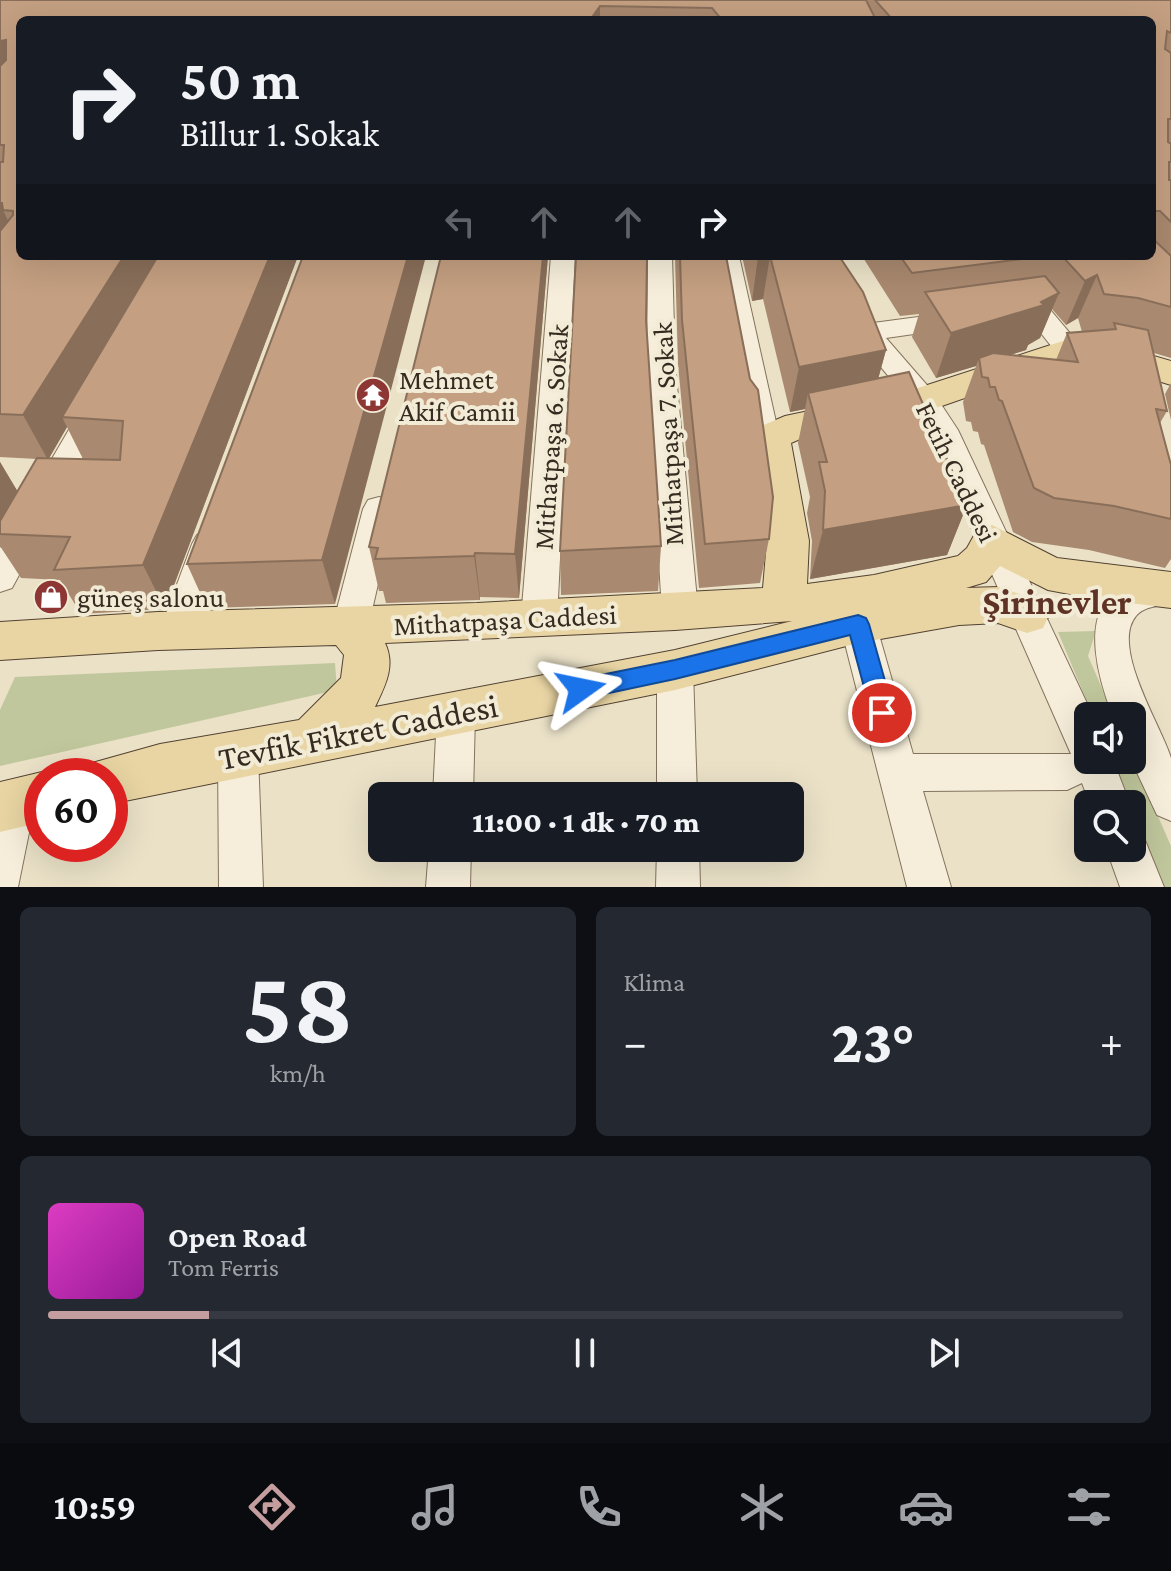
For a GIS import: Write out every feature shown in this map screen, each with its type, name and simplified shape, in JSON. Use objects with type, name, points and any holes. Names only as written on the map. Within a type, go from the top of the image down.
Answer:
[{"type":"main road","points":[[780,602],[789,582],[791,558],[772,436],[798,425],[923,399],[1069,350],[1116,356],[1153,377]]},
{"type":"main road","name":"Mithatpaşa Caddesi","points":[[0,641],[178,630],[350,628],[539,619],[832,599],[971,570],[982,560],[992,541]]},
{"type":"main road","points":[[992,541],[1048,573],[1171,590]]},
{"type":"main road","name":"Tevfik Fikret Caddesi","points":[[128,776],[675,670],[858,624],[959,607],[999,605],[1027,615]]},
{"type":"main road","points":[[311,741],[349,707],[365,677],[367,652],[350,628]]},
{"type":"street","name":"Mithatpaşa 6. Sokak","points":[[539,619],[563,260]]},
{"type":"street","name":"Mithatpaşa 7. Sokak","points":[[660,260],[661,364],[680,611]]},
{"type":"street","points":[[728,260],[761,423],[772,436]]},
{"type":"street","name":"Fetih Caddesi","points":[[821,260],[866,332],[923,399],[955,456],[1027,615],[1074,737]]},
{"type":"street","points":[[995,260],[1033,310],[1069,350]]},
{"type":"street","points":[[866,332],[1033,310]]},
{"type":"street","points":[[0,578],[106,390]]},
{"type":"street","points":[[350,628],[384,488]]},
{"type":"street","points":[[178,630],[221,510]]},
{"type":"street","points":[[1171,590],[1140,596],[1121,607],[1112,626],[1112,654],[1122,688],[1171,801]]},
{"type":"street","points":[[858,624],[929,887]]},
{"type":"street","points":[[675,670],[677,782]]},
{"type":"street","points":[[454,782],[456,715]]},
{"type":"street","points":[[238,755],[249,886]]},
{"type":"street","points":[[898,773],[1074,761]]},
{"type":"street","points":[[0,879],[19,802]]},
{"type":"street","points":[[448,887],[449,862]]},
{"type":"street","points":[[678,862],[678,887]]},
{"type":"street","points":[[1132,862],[1142,887]]},
{"type":"green space","points":[[1096,631],[1088,656],[1108,702],[1087,702],[1058,632]]},
{"type":"green space","points":[[335,663],[337,690],[35,758],[24,758],[24,761],[0,766],[0,710],[15,677]]},
{"type":"green space","points":[[1118,774],[1139,774],[1171,846],[1171,887],[1165,887],[1146,841],[1146,790],[1125,790]]},
{"type":"building","points":[[0,0],[866,0],[874,16],[719,16],[712,8],[600,6],[593,16],[16,16],[16,260],[121,260],[23,415],[0,414],[0,231],[13,211],[3,210],[0,203],[0,162],[3,162],[4,145],[0,145],[0,66],[6,60],[6,40],[0,41]]},
{"type":"building","points":[[875,0],[1171,0],[1171,33],[1167,31],[1165,49],[1171,53],[1168,142],[1171,144],[1171,222],[1156,211],[1156,16],[889,16]]},
{"type":"building","points":[[1156,242],[1171,256],[1171,307],[1138,298],[1104,294],[1097,275],[1085,281],[1066,260],[1156,260]]},
{"type":"building","points":[[156,260],[268,260],[143,565],[54,570],[70,537],[0,534],[0,521],[37,458],[120,460],[123,421],[62,417]]},
{"type":"building","points":[[301,260],[407,260],[322,560],[187,564]]},
{"type":"building","points":[[440,260],[543,260],[515,554],[475,553],[474,556],[375,559],[378,548],[369,547]]},
{"type":"building","points":[[576,260],[647,260],[646,320],[661,546],[560,551]]},
{"type":"building","points":[[680,260],[727,260],[750,379],[758,390],[773,497],[769,539],[705,544],[682,320]]},
{"type":"building","points":[[771,260],[842,260],[863,292],[886,350],[799,367]]},
{"type":"building","points":[[903,260],[1013,260],[912,273]]},
{"type":"building","points":[[1045,276],[1059,293],[1041,302],[1044,305],[951,333],[925,292]]},
{"type":"building","points":[[1114,323],[1148,330],[1167,411],[1156,409],[1171,465],[1171,519],[1114,506],[1054,498],[1034,488],[1002,401],[995,387],[990,387],[988,378],[982,377],[979,358],[993,353],[1078,362],[1067,333],[1116,329]]},
{"type":"building","points":[[909,372],[967,505],[823,530],[825,491],[819,462],[827,462],[808,393]]},
{"type":"place","name":"Mehmet Akif Camii","points":[[373,395]]},
{"type":"place","name":"güneş salonu","points":[[51,597]]},
{"type":"district","name":"Şirinevler","points":[[1057,602]]},
{"type":"route","points":[[581,689],[675,670],[858,624],[882,713]]}]
